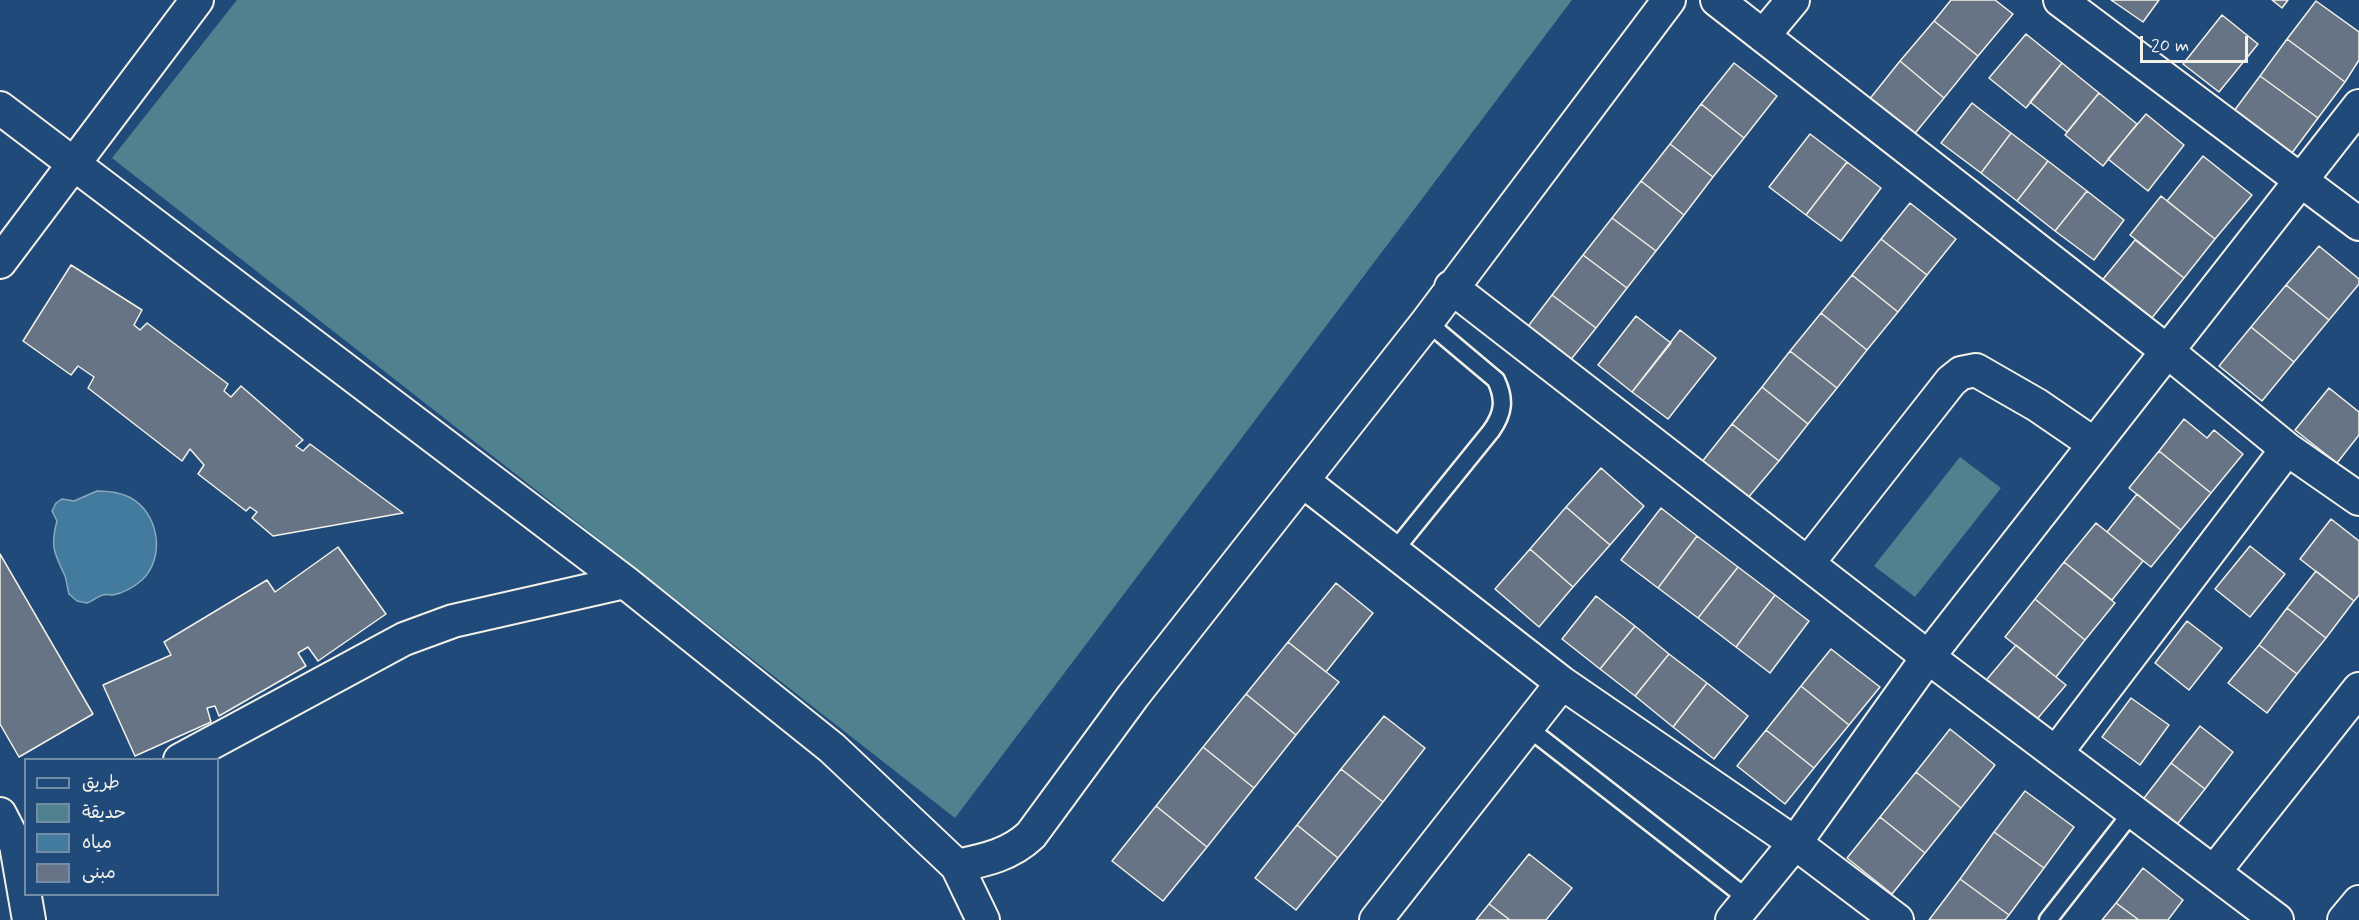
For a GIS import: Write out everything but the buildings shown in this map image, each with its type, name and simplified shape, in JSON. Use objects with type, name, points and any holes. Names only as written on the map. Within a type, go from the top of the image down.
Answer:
[{"type":"street","points":[[0,262],[197,0]]},
{"type":"street","points":[[957,866],[1003,855],[1018,847],[1031,835],[1133,696],[1427,322],[1669,0]]},
{"type":"street","points":[[1717,0],[2167,351],[2287,450],[2359,498]]},
{"type":"street","points":[[1763,36],[1793,0]]},
{"type":"street","points":[[2060,0],[2359,224]]},
{"type":"street","points":[[1740,909],[1795,843],[1928,657],[2359,106]]},
{"type":"street","points":[[0,108],[625,582],[832,748],[957,866],[983,920]]},
{"type":"street","points":[[1451,288],[1928,657],[2277,920]]},
{"type":"street","points":[[1808,563],[1951,381],[1961,373],[1976,370],[2037,405],[2094,444]]},
{"type":"street","points":[[2056,753],[2287,450]]},
{"type":"street","points":[[1303,481],[1562,683],[1795,843],[1897,920]]},
{"type":"street","points":[[182,758],[404,639],[453,621],[625,582]]},
{"type":"street","points":[[1376,920],[1562,683]]},
{"type":"street","points":[[2214,872],[2359,689]]},
{"type":"street","points":[[0,814],[14,846],[24,895]]},
{"type":"street","points":[[24,896],[29,920]]},
{"type":"street","points":[[2343,920],[2359,902]]},
{"type":"lane","points":[[1394,551],[1491,431],[1499,420],[1503,406],[1502,392],[1496,380],[1427,322]]},
{"type":"lane","points":[[1527,727],[1740,909]]},
{"type":"lane","points":[[2048,920],[2133,811]]},
{"type":"green space","points":[[237,0],[1572,0],[955,818],[112,158]]},
{"type":"green space","points":[[1960,457],[2001,488],[1915,597],[1874,566]]},
{"type":"water","points":[[97,491],[121,494],[139,504],[153,524],[156,548],[150,570],[139,583],[121,593],[101,596],[87,603],[77,601],[69,594],[66,578],[54,549],[57,521],[52,511],[56,503],[62,499],[74,501]]}]
